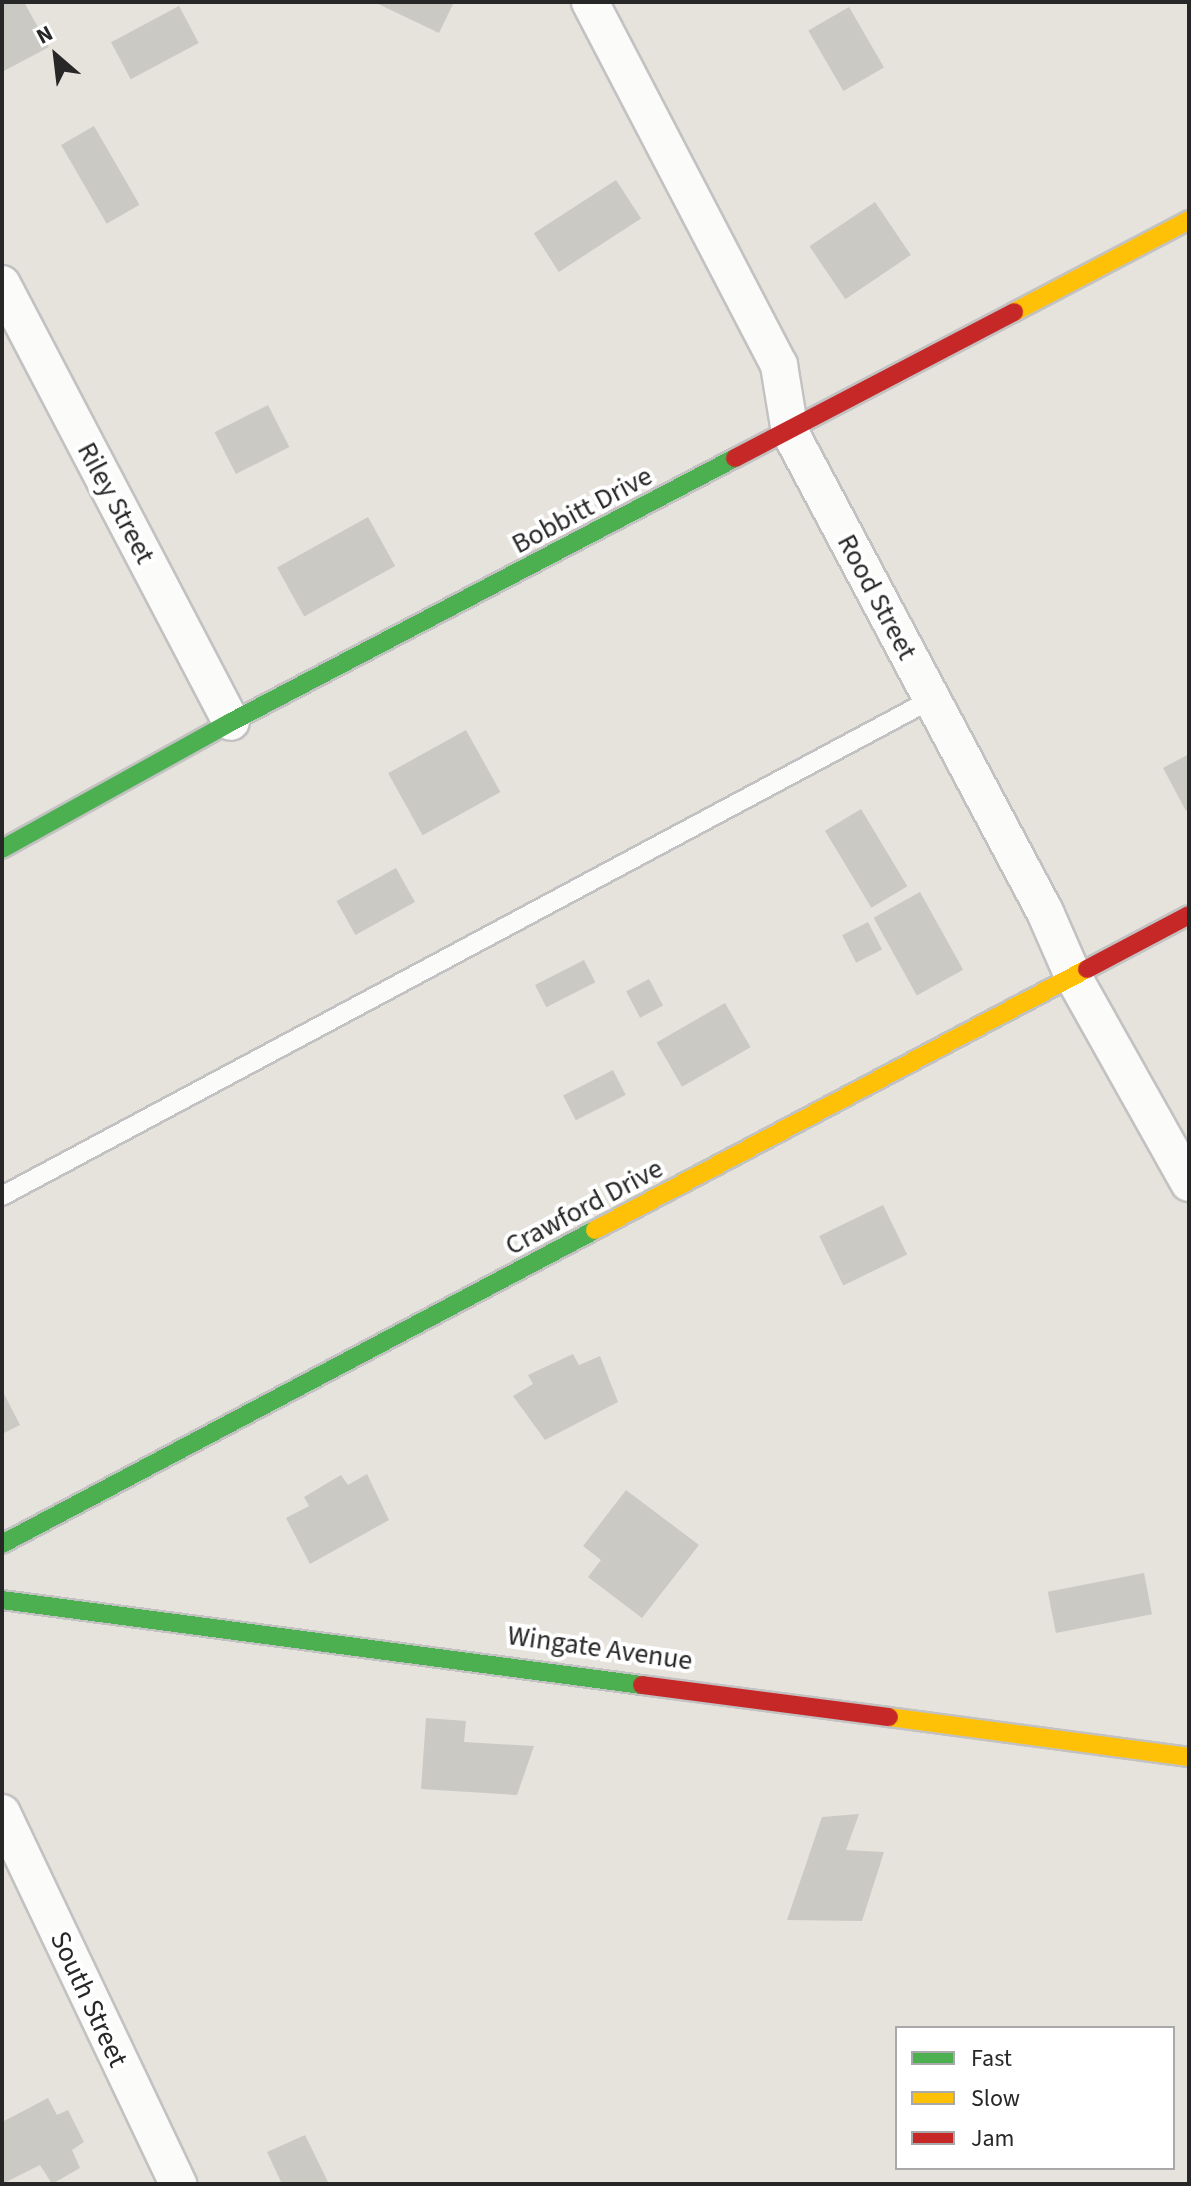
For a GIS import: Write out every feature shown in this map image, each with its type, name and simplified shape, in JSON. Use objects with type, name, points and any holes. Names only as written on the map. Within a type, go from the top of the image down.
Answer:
[{"type":"street","name":"Rood Street","points":[[590,2],[779,365],[790,432],[1045,912],[1074,978],[1189,1183]]},
{"type":"street","name":"Bobbitt Drive","points":[[2,849],[231,722],[790,432],[1189,220]]},
{"type":"street","name":"Riley Street","points":[[2,284],[231,722]]},
{"type":"street","name":"Crawford Drive","points":[[2,1544],[1189,915]]},
{"type":"street","name":"Wingate Avenue","points":[[2,1600],[1189,1757]]},
{"type":"street","name":"South Street","points":[[2,1813],[178,2184]]},
{"type":"lane","points":[[2,1196],[932,699]]},
{"type":"building","points":[[2,2],[24,2],[49,47],[2,72]]},
{"type":"building","points":[[374,2],[454,2],[439,33]]},
{"type":"building","points":[[179,6],[199,43],[131,79],[111,42]]},
{"type":"building","points":[[849,7],[884,68],[843,91],[808,30]]},
{"type":"building","points":[[94,126],[140,205],[107,224],[61,145]]},
{"type":"building","points":[[616,180],[641,219],[559,272],[534,233]]},
{"type":"building","points":[[875,202],[911,255],[845,299],[810,246]]},
{"type":"building","points":[[268,405],[289,447],[236,474],[215,432]]},
{"type":"building","points":[[368,517],[395,566],[304,616],[277,567]]},
{"type":"building","points":[[466,730],[500,792],[423,835],[388,773]]},
{"type":"building","points":[[1189,754],[1189,809],[1186,811],[1163,768]]},
{"type":"building","points":[[861,809],[907,886],[871,908],[825,831]]},
{"type":"building","points":[[396,868],[415,902],[355,935],[337,901]]},
{"type":"building","points":[[920,892],[963,970],[917,996],[874,918]]},
{"type":"building","points":[[868,922],[882,950],[856,963],[842,935]]},
{"type":"building","points":[[584,960],[595,982],[546,1007],[535,985]]},
{"type":"building","points":[[649,979],[663,1005],[640,1018],[626,991]]},
{"type":"building","points":[[725,1003],[751,1047],[682,1087],[657,1042]]},
{"type":"building","points":[[613,1070],[626,1095],[576,1120],[563,1095]]},
{"type":"building","points":[[883,1205],[907,1254],[843,1286],[819,1236]]},
{"type":"building","points":[[573,1354],[579,1365],[600,1356],[618,1402],[545,1440],[513,1396],[533,1384],[528,1375]]},
{"type":"building","points":[[2,1390],[20,1425],[2,1434]]},
{"type":"building","points":[[367,1474],[389,1520],[310,1564],[286,1518],[309,1506],[304,1497],[341,1475],[348,1485]]},
{"type":"building","points":[[626,1490],[699,1545],[642,1618],[588,1577],[601,1560],[583,1546]]},
{"type":"building","points":[[1144,1573],[1152,1614],[1056,1633],[1048,1592]]},
{"type":"building","points":[[426,1718],[466,1721],[464,1742],[534,1746],[517,1795],[421,1789]]},
{"type":"building","points":[[859,1814],[846,1850],[884,1852],[862,1921],[787,1920],[822,1817]]},
{"type":"building","points":[[48,2098],[57,2115],[68,2110],[84,2142],[72,2150],[80,2168],[52,2184],[40,2165],[2,2184],[4,2121]]},
{"type":"building","points":[[305,2135],[329,2184],[282,2184],[267,2152]]},
{"type":"traffic: fast","points":[[2,849],[231,722],[735,458]]},
{"type":"traffic: fast","points":[[2,1544],[595,1230]]},
{"type":"traffic: fast","points":[[2,1600],[642,1685]]},
{"type":"traffic: slow","points":[[1014,312],[1189,220]]},
{"type":"traffic: slow","points":[[595,1230],[1087,969]]},
{"type":"traffic: slow","points":[[889,1717],[1189,1757]]},
{"type":"traffic: jam","points":[[735,458],[1014,312]]},
{"type":"traffic: jam","points":[[1087,969],[1189,915]]},
{"type":"traffic: jam","points":[[642,1685],[889,1717]]}]
